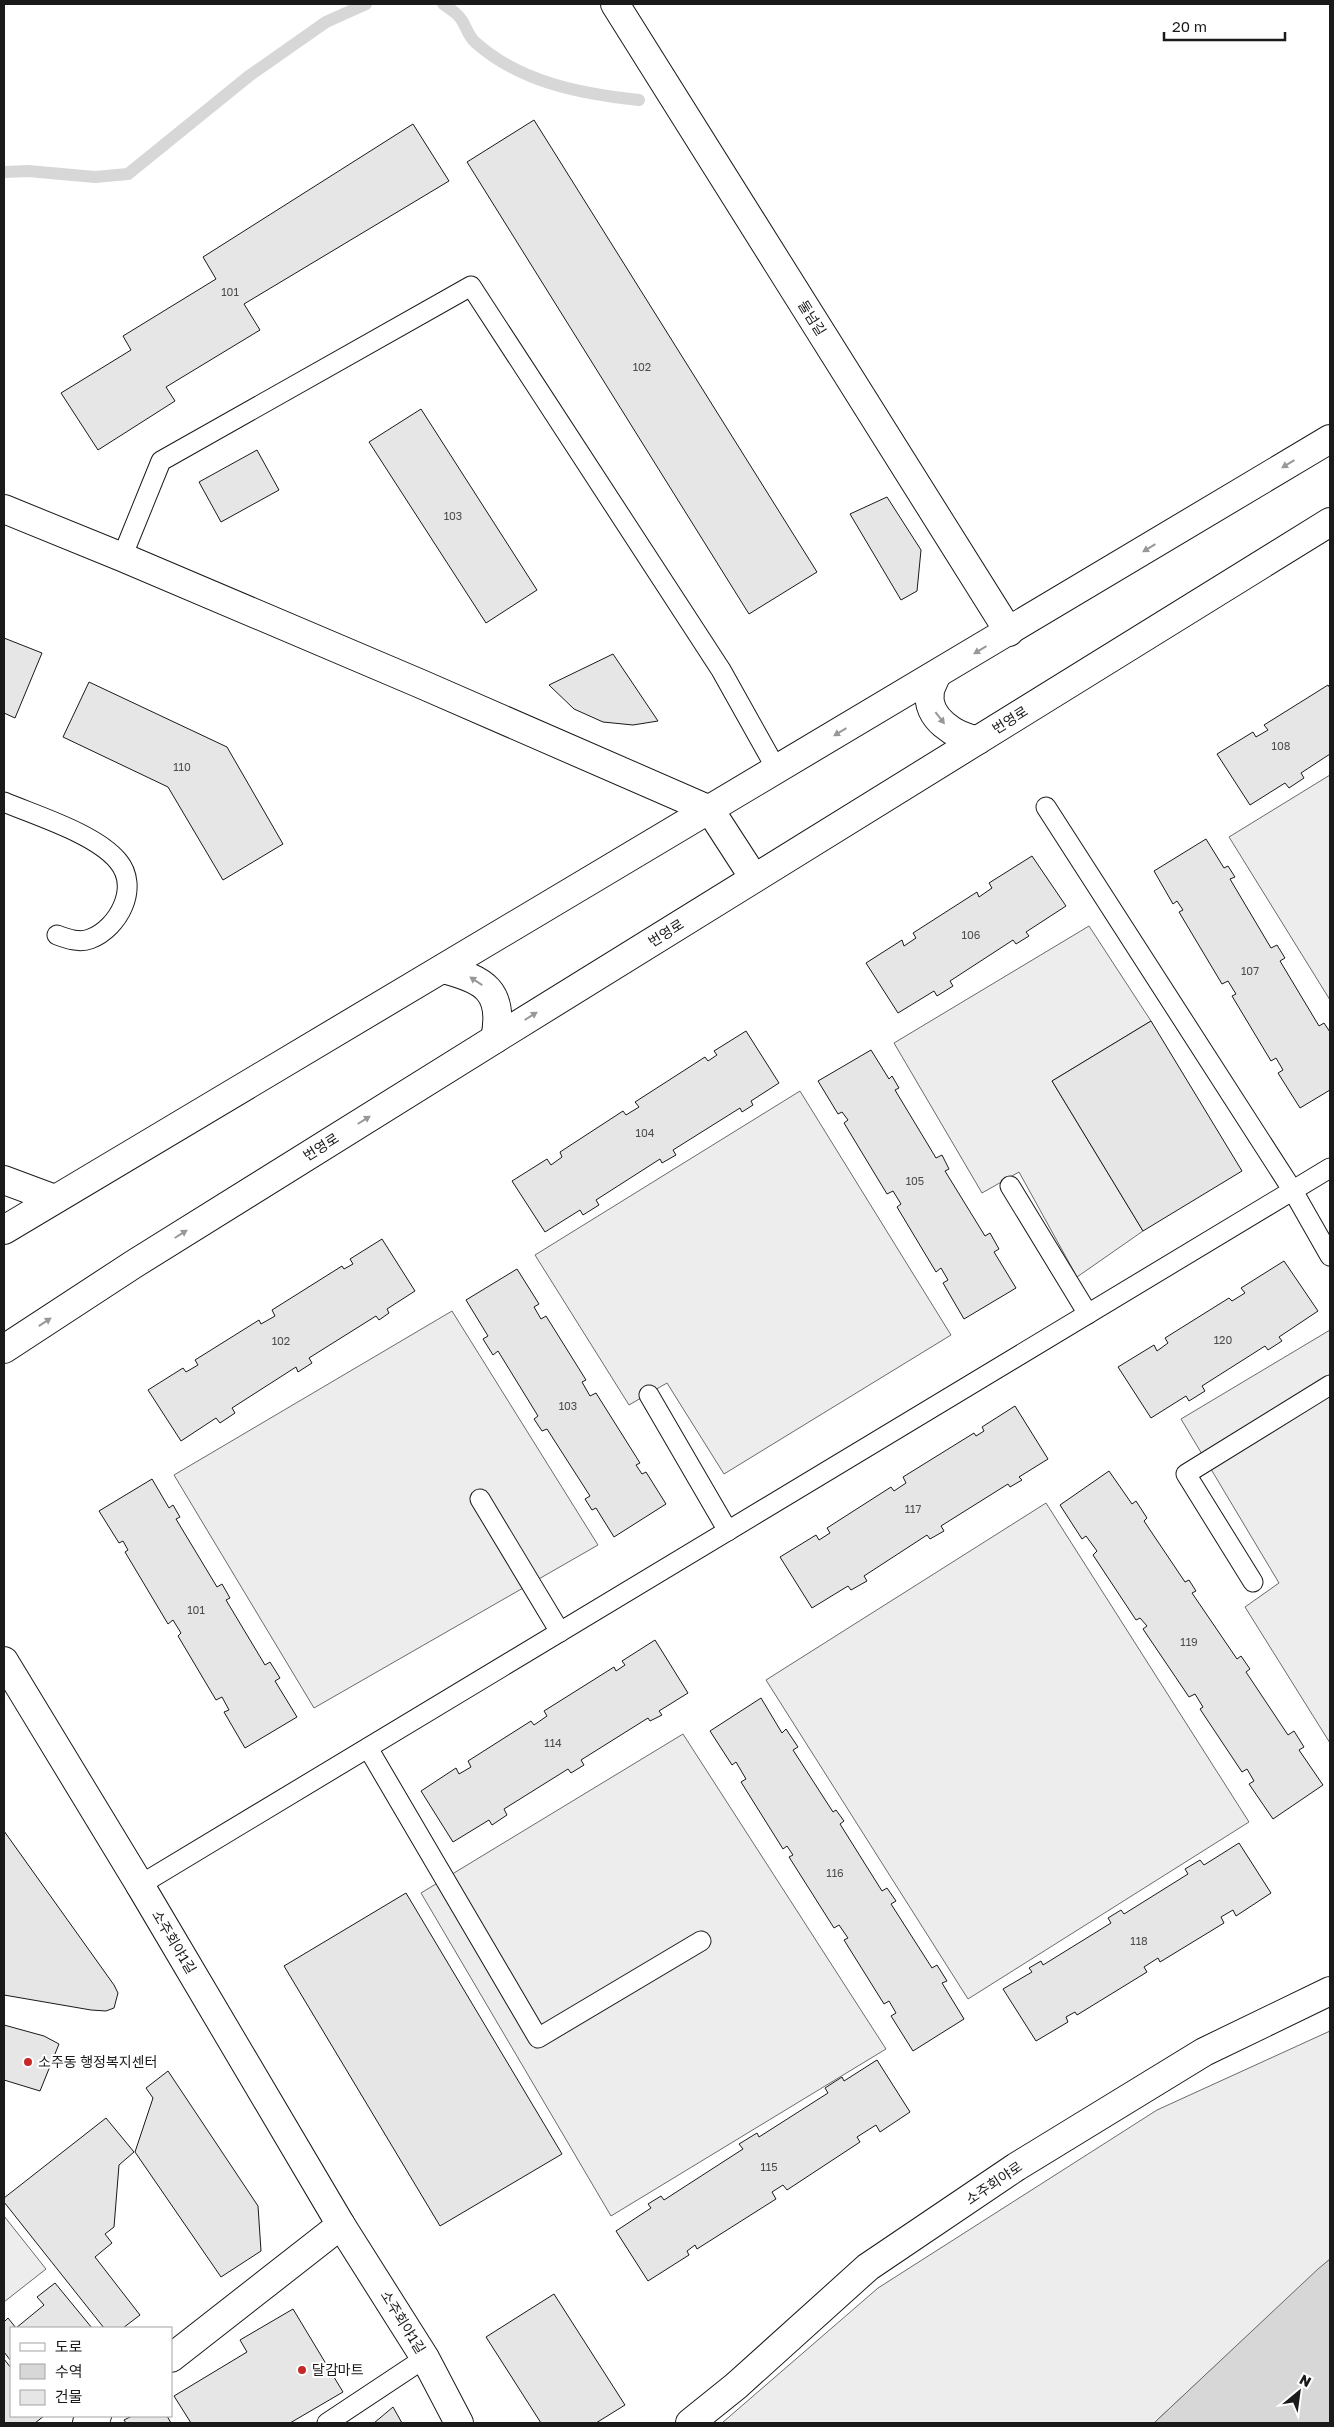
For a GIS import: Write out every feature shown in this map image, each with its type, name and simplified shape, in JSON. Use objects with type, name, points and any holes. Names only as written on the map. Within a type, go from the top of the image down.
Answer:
[{"type":"street","name":"둘넘길","points":[[615,4],[1009,632]]},
{"type":"street","points":[[4,1230],[936,676],[1330,439]]},
{"type":"street","points":[[4,509],[122,557],[710,810],[754,878]]},
{"type":"street","name":"번영로","points":[[4,1349],[134,1264],[1330,522]]},
{"type":"street","points":[[936,676],[930,691],[932,704],[938,718],[955,733],[978,740]]},
{"type":"street","points":[[442,969],[468,976],[480,982],[491,994],[498,1011],[495,1039]]},
{"type":"street","points":[[4,1180],[55,1199]]},
{"type":"street","name":"소주회야1길","points":[[4,1661],[140,1885],[341,2225],[425,2358],[459,2423]]},
{"type":"street","name":"소주회야로","points":[[690,2423],[736,2386],[868,2267],[1016,2167],[1204,2052],[1330,1991]]},
{"type":"street","points":[[172,2357],[341,2225]]},
{"type":"lane","points":[[122,557],[161,461],[471,286],[721,670],[777,770]]},
{"type":"lane","points":[[4,802],[106,848],[120,863],[128,880],[128,895],[120,912],[106,930],[89,940],[73,941],[57,935]]},
{"type":"lane","points":[[1046,807],[1292,1191],[1330,1256]]},
{"type":"lane","points":[[140,1885],[1330,1168]]},
{"type":"lane","points":[[1010,1186],[1088,1314]]},
{"type":"lane","points":[[1253,1582],[1186,1474],[1330,1385]]},
{"type":"lane","points":[[649,1395],[728,1531]]},
{"type":"lane","points":[[480,1499],[560,1632]]},
{"type":"lane","points":[[368,1748],[538,2038],[701,1941]]},
{"type":"lane","points":[[327,2423],[425,2358]]},
{"type":"shaded area","points":[[1330,775],[1330,1000],[1229,837]]},
{"type":"shaded area","points":[[1089,926],[1151,1021],[1052,1081],[1143,1231],[1077,1277],[1019,1172],[982,1193],[894,1043]]},
{"type":"shaded area","points":[[800,1091],[951,1335],[724,1474],[667,1383],[629,1405],[535,1255]]},
{"type":"shaded area","points":[[452,1311],[598,1545],[314,1708],[174,1475]]},
{"type":"shaded area","points":[[1330,1330],[1330,1743],[1245,1607],[1279,1583],[1181,1419]]},
{"type":"shaded area","points":[[1046,1503],[1249,1822],[968,1999],[766,1680]]},
{"type":"shaded area","points":[[683,1734],[886,2049],[611,2216],[421,1893]]},
{"type":"shaded area","points":[[1330,2031],[1330,2259],[1154,2423],[722,2423],[878,2288],[1157,2110]]},
{"type":"shaded area","points":[[4,2216],[46,2269],[4,2302]]},
{"type":"water","points":[[1330,2259],[1330,2423],[1154,2423],[1318,2269]]},
{"type":"building","points":[[534,120],[817,572],[749,614],[467,162]]},
{"type":"building","points":[[413,124],[449,181],[244,304],[260,330],[166,387],[175,401],[98,450],[61,393],[131,350],[123,336],[216,279],[203,257]]},
{"type":"building","points":[[421,409],[537,590],[486,623],[369,442]]},
{"type":"building","points":[[257,450],[279,490],[221,522],[199,482]]},
{"type":"building","points":[[887,497],[921,550],[917,591],[901,600],[850,514]]},
{"type":"building","points":[[4,638],[42,653],[15,718],[4,713]]},
{"type":"building","points":[[613,654],[658,721],[633,725],[603,722],[574,709],[549,685]]},
{"type":"building","points":[[89,682],[227,747],[283,844],[223,880],[168,787],[63,737]]},
{"type":"building","points":[[1328,685],[1330,688],[1330,754],[1301,773],[1304,778],[1289,788],[1285,783],[1250,805],[1217,754],[1253,732],[1256,737],[1268,730],[1264,725]]},
{"type":"building","points":[[1206,839],[1224,868],[1228,866],[1235,877],[1230,879],[1271,948],[1277,945],[1285,958],[1280,961],[1319,1026],[1324,1023],[1330,1032],[1330,1090],[1300,1108],[1278,1073],[1283,1070],[1276,1058],[1271,1061],[1232,996],[1236,994],[1228,981],[1222,984],[1179,912],[1183,910],[1177,901],[1173,904],[1154,871]]},
{"type":"building","points":[[1032,856],[1066,906],[1026,932],[1029,936],[1016,944],[1013,940],[950,981],[953,986],[937,996],[934,991],[898,1013],[866,963],[902,940],[904,946],[916,938],[913,933],[977,892],[979,897],[992,888],[989,883]]},
{"type":"building","points":[[1151,1021],[1242,1171],[1143,1231],[1052,1081]]},
{"type":"building","points":[[746,1031],[779,1083],[751,1101],[753,1105],[742,1112],[740,1108],[673,1150],[676,1155],[662,1163],[660,1159],[596,1200],[599,1205],[583,1215],[580,1210],[545,1232],[512,1181],[547,1159],[551,1165],[562,1157],[560,1152],[623,1111],[626,1115],[639,1107],[635,1102],[705,1057],[708,1061],[717,1055],[714,1051]]},
{"type":"building","points":[[871,1050],[889,1079],[892,1076],[899,1088],[895,1090],[936,1158],[942,1155],[949,1169],[945,1171],[985,1236],[990,1233],[999,1249],[994,1252],[1016,1288],[964,1319],[943,1283],[948,1280],[941,1268],[936,1272],[897,1207],[901,1204],[893,1191],[887,1194],[844,1123],[848,1120],[842,1112],[838,1114],[818,1081]]},
{"type":"building","points":[[382,1239],[415,1291],[387,1309],[389,1313],[379,1320],[376,1316],[309,1358],[312,1363],[298,1372],[296,1367],[232,1408],[235,1413],[220,1423],[216,1418],[181,1441],[148,1390],[183,1368],[186,1372],[198,1365],[195,1360],[259,1320],[261,1324],[275,1316],[272,1310],[342,1266],[344,1269],[353,1264],[350,1259]]},
{"type":"building","points":[[1284,1261],[1318,1311],[1279,1337],[1282,1341],[1268,1350],[1265,1346],[1202,1386],[1205,1391],[1189,1401],[1186,1396],[1151,1418],[1118,1367],[1154,1345],[1157,1351],[1168,1343],[1165,1338],[1229,1298],[1232,1301],[1245,1293],[1241,1288]]},
{"type":"building","points":[[517,1269],[539,1304],[534,1307],[541,1319],[546,1316],[586,1380],[582,1382],[590,1396],[596,1393],[640,1463],[636,1465],[642,1474],[646,1472],[666,1504],[614,1537],[596,1508],[592,1510],[585,1499],[590,1496],[547,1429],[542,1431],[534,1419],[538,1416],[498,1351],[493,1355],[483,1339],[488,1336],[466,1300]]},
{"type":"building","points":[[1015,1406],[1048,1459],[1019,1477],[1022,1480],[1010,1487],[1008,1484],[941,1526],[944,1531],[930,1539],[927,1535],[864,1576],[867,1581],[851,1590],[848,1586],[812,1608],[780,1557],[816,1535],[819,1540],[830,1533],[827,1528],[891,1487],[894,1491],[906,1483],[903,1477],[974,1433],[976,1436],[984,1431],[982,1427]]},
{"type":"building","points":[[1109,1471],[1132,1504],[1136,1501],[1147,1518],[1144,1521],[1185,1582],[1189,1580],[1196,1591],[1192,1593],[1237,1659],[1241,1656],[1250,1669],[1246,1672],[1288,1735],[1294,1731],[1304,1747],[1299,1750],[1323,1785],[1273,1819],[1249,1784],[1254,1781],[1247,1769],[1242,1772],[1200,1709],[1203,1707],[1195,1694],[1189,1697],[1143,1629],[1147,1626],[1140,1618],[1136,1620],[1093,1555],[1097,1551],[1086,1536],[1082,1539],[1060,1505]]},
{"type":"building","points":[[152,1479],[169,1508],[173,1505],[180,1517],[176,1519],[217,1587],[222,1584],[230,1598],[226,1600],[265,1665],[270,1662],[280,1678],[275,1681],[297,1717],[245,1748],[224,1712],[229,1710],[222,1697],[216,1700],[178,1636],[181,1633],[173,1620],[168,1624],[125,1552],[128,1550],[123,1541],[119,1543],[99,1511]]},
{"type":"building","points":[[655,1640],[688,1693],[659,1711],[662,1715],[650,1721],[648,1718],[581,1760],[584,1765],[571,1773],[568,1769],[504,1809],[507,1815],[492,1825],[489,1820],[453,1842],[421,1791],[456,1768],[459,1774],[471,1767],[468,1761],[531,1721],[534,1725],[547,1716],[544,1711],[614,1667],[616,1671],[625,1665],[622,1661]]},
{"type":"building","points":[[761,1698],[782,1733],[786,1729],[798,1747],[793,1750],[833,1812],[836,1810],[844,1821],[840,1824],[882,1891],[887,1888],[896,1901],[891,1904],[932,1968],[937,1965],[947,1981],[942,1983],[964,2019],[913,2051],[891,2016],[896,2013],[889,2001],[884,2004],[844,1940],[848,1938],[839,1925],[834,1928],[789,1857],[793,1855],[787,1846],[783,1849],[741,1782],[746,1779],[736,1762],[732,1765],[710,1731]]},
{"type":"building","points":[[4,1831],[114,1985],[118,1993],[114,2008],[106,2011],[91,2010],[4,1995]]},
{"type":"building","points":[[1239,1843],[1271,1893],[1236,1916],[1233,1910],[1221,1917],[1224,1923],[1160,1962],[1158,1958],[1144,1967],[1147,1972],[1077,2015],[1075,2012],[1066,2017],[1068,2022],[1036,2041],[1003,1989],[1032,1972],[1029,1968],[1041,1961],[1043,1965],[1111,1923],[1108,1918],[1121,1910],[1124,1914],[1188,1874],[1185,1869],[1200,1860],[1204,1865]]},
{"type":"building","points":[[406,1893],[562,2154],[440,2226],[284,1966]]},
{"type":"building","name":"소주동 행정복지센터","points":[[4,2025],[44,2036],[59,2044],[40,2091],[4,2080]]},
{"type":"building","points":[[877,2060],[910,2112],[880,2132],[876,2125],[857,2137],[860,2142],[787,2190],[783,2185],[772,2192],[776,2199],[697,2249],[695,2245],[687,2251],[689,2255],[648,2281],[616,2231],[651,2208],[648,2204],[661,2196],[664,2200],[743,2149],[739,2144],[757,2133],[759,2137],[828,2093],[825,2088],[842,2077],[844,2081]]},
{"type":"building","points":[[168,2071],[258,2206],[261,2251],[221,2277],[135,2152],[153,2098],[146,2088]]},
{"type":"building","points":[[106,2118],[134,2152],[119,2165],[114,2227],[105,2234],[112,2243],[95,2257],[140,2315],[124,2327],[103,2327],[4,2202],[4,2198]]},
{"type":"building","points":[[55,2283],[91,2327],[17,2327],[44,2305],[37,2297]]},
{"type":"building","points":[[554,2294],[625,2405],[596,2423],[541,2423],[486,2337]]},
{"type":"building","points":[[293,2309],[343,2392],[290,2423],[191,2423],[174,2396],[247,2352],[240,2340]]},
{"type":"building","points":[[8,2318],[15,2327],[10,2327],[10,2360],[4,2352],[4,2322]]},
{"type":"building","points":[[4,2359],[10,2367],[10,2417],[43,2417],[35,2423],[4,2423]]},
{"type":"building","points":[[393,2407],[402,2423],[374,2423]]},
{"type":"building","points":[[130,2417],[168,2417],[171,2423],[126,2423],[124,2420]]},
{"type":"waterway","points":[[4,172],[28,171],[95,177],[128,174],[249,76],[326,22],[366,4]]},
{"type":"waterway","points":[[443,4],[459,17],[475,42],[492,56],[511,67],[552,84],[573,90],[639,100]]},
{"type":"place","name":"소주동 행정복지센터","points":[[28,2062]]},
{"type":"place","name":"달감마트","points":[[302,2370]]}]
